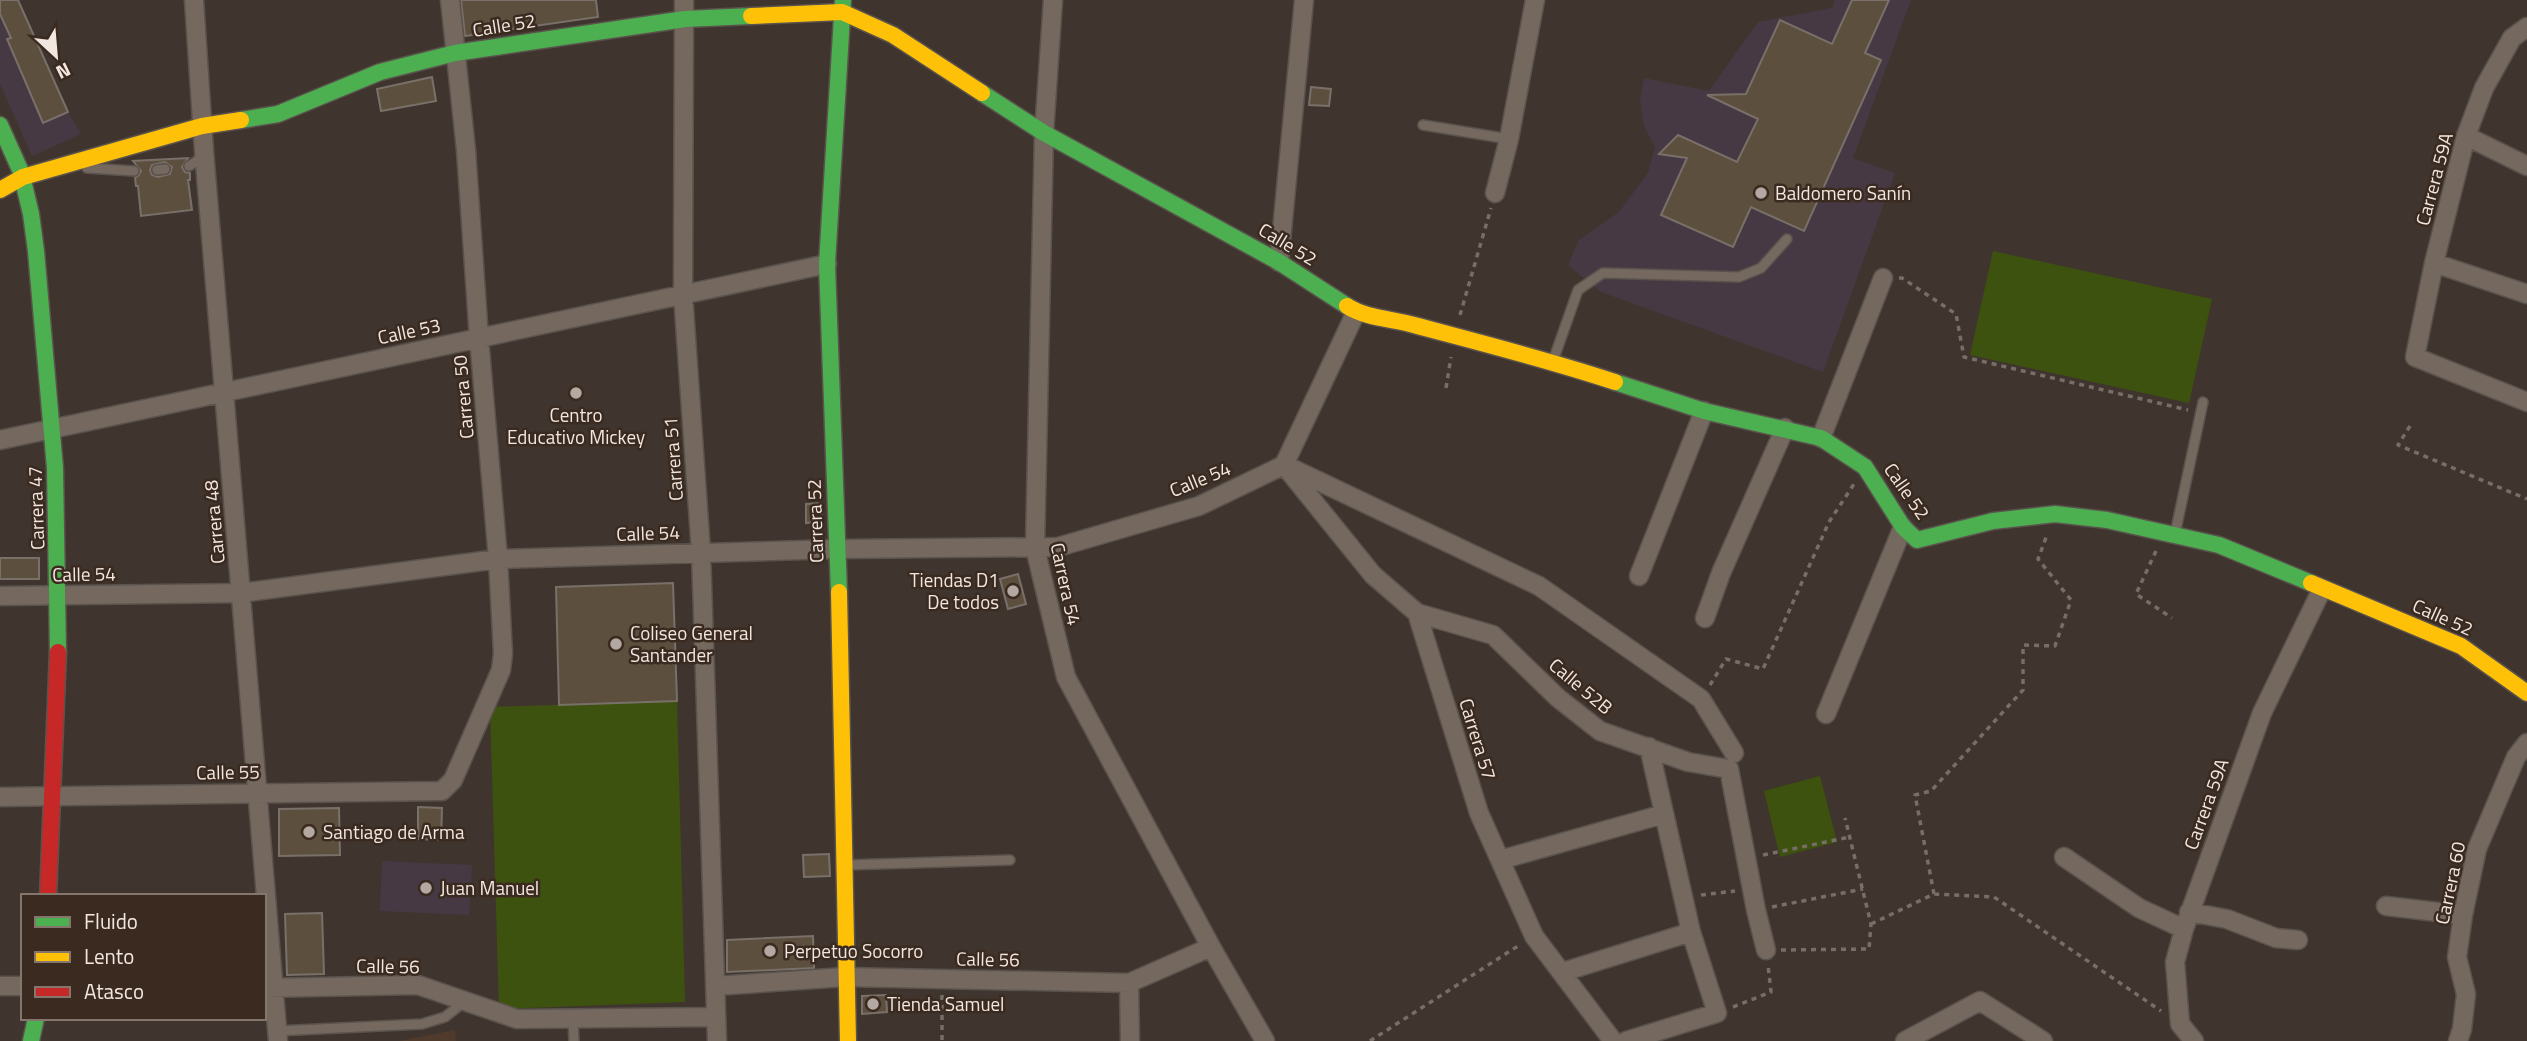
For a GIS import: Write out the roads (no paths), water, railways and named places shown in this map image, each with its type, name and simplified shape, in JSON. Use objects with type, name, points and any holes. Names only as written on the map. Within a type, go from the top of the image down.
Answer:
[{"type":"street","name":"Carrera 48","points":[[194,0],[263,894]]},
{"type":"street","name":"Carrera 50","points":[[450,0],[466,149],[503,654],[501,670],[453,780]]},
{"type":"street","name":"Carrera 51","points":[[684,0],[683,294],[701,552],[717,1041]]},
{"type":"street","name":"Carrera 54","points":[[1053,0],[1044,133],[1035,548],[1066,677],[1211,947],[1265,1041]]},
{"type":"street","points":[[1279,262],[1304,0]]},
{"type":"street","points":[[1495,193],[1509,139],[1535,0]]},
{"type":"street","name":"Calle 52","points":[[0,190],[23,177],[202,126],[278,114],[380,72],[455,53],[685,19],[842,6],[893,35],[1044,133],[1279,262],[1356,312],[1390,318],[1553,363],[1704,411],[1821,438],[1865,467],[1903,527],[1917,540],[1993,521],[2055,514],[2107,520],[2219,545],[2461,646],[2526,690]]},
{"type":"street","name":"Carrera 52","points":[[842,6],[827,264],[838,549],[848,1041]]},
{"type":"street","name":"Carrera 59A","points":[[2522,37],[2484,88],[2466,136],[2434,263],[2415,357],[2527,402]]},
{"type":"street","name":"Carrera 47","points":[[0,125],[23,177],[31,223],[54,428],[60,596],[48,894]]},
{"type":"street","points":[[2466,136],[2527,166]]},
{"type":"street","points":[[2434,263],[2527,294]]},
{"type":"street","name":"Calle 53","points":[[0,440],[827,264]]},
{"type":"street","points":[[1821,438],[1883,278]]},
{"type":"street","points":[[1284,465],[1356,312]]},
{"type":"street","points":[[1639,576],[1704,411]]},
{"type":"street","points":[[1705,618],[1721,573],[1784,428]]},
{"type":"street","points":[[1284,465],[1373,575],[1417,614]]},
{"type":"street","points":[[1284,465],[1539,586],[1701,699],[1732,761],[1746,858],[1766,950]]},
{"type":"street","name":"Calle 54","points":[[0,596],[240,593],[498,559],[838,549],[1058,547],[1199,506],[1284,465]]},
{"type":"street","points":[[1826,714],[1903,527]]},
{"type":"street","name":"Carrera 59A","points":[[2193,1041],[2180,1024],[2175,962],[2187,921],[2262,713],[2322,589]]},
{"type":"street","name":"Calle 52B","points":[[1417,614],[1493,635],[1559,698],[1600,731],[1688,762],[1732,761]]},
{"type":"street","name":"Carrera 57","points":[[1417,614],[1479,813],[1534,936],[1613,1041]]},
{"type":"street","name":"Carrera 60","points":[[2458,1041],[2466,994],[2457,957],[2477,849],[2516,757],[2527,743]]},
{"type":"street","points":[[1626,1041],[1717,1013],[1690,932],[1649,747]]},
{"type":"street","name":"Calle 55","points":[[0,797],[442,791],[453,780]]},
{"type":"street","points":[[1500,860],[1664,814]]},
{"type":"street","points":[[2064,857],[2139,908],[2187,921],[2227,919],[2276,938],[2298,940]]},
{"type":"street","points":[[2386,906],[2463,915]]},
{"type":"street","points":[[1563,972],[1690,932]]},
{"type":"street","name":"Carrera 48","points":[[266,939],[269,988],[277,1036]]},
{"type":"street","name":"Calle 56","points":[[715,986],[845,977],[1129,983],[1211,947]]},
{"type":"street","points":[[1129,983],[1130,1041]]},
{"type":"street","name":"Calle 56","points":[[269,988],[418,985],[517,1019],[716,1017]]},
{"type":"street","points":[[0,986],[21,986]]},
{"type":"street","points":[[1905,1041],[1980,1001],[2043,1041]]},
{"type":"street","points":[[31,1041],[36,1020]]},
{"type":"lane","points":[[1423,125],[1509,139]]},
{"type":"lane","points":[[189,166],[197,161],[204,151]]},
{"type":"lane","points":[[66,165],[134,171]]},
{"type":"lane","points":[[1553,363],[1577,290],[1603,272],[1739,277],[1761,268],[1787,239]]},
{"type":"lane","points":[[2170,534],[2203,402]]},
{"type":"lane","points":[[843,865],[1010,860]]},
{"type":"lane","points":[[277,1036],[422,1024],[445,1017],[466,1001]]},
{"type":"lane","points":[[573,1020],[574,1041]]},
{"type":"place","name":"Baldomero Sanín","points":[[1761,193]]},
{"type":"place","name":"Centro Educativo Mickey","points":[[576,393]]},
{"type":"place","name":"Tiendas D1 De todos","points":[[1013,591]]},
{"type":"place","name":"Coliseo General Santander","points":[[616,644]]},
{"type":"place","name":"Santiago de Arma","points":[[309,832]]},
{"type":"place","name":"Juan Manuel","points":[[426,888]]},
{"type":"place","name":"Perpetuo Socorro","points":[[770,951]]},
{"type":"place","name":"Tienda Samuel","points":[[873,1004]]}]
